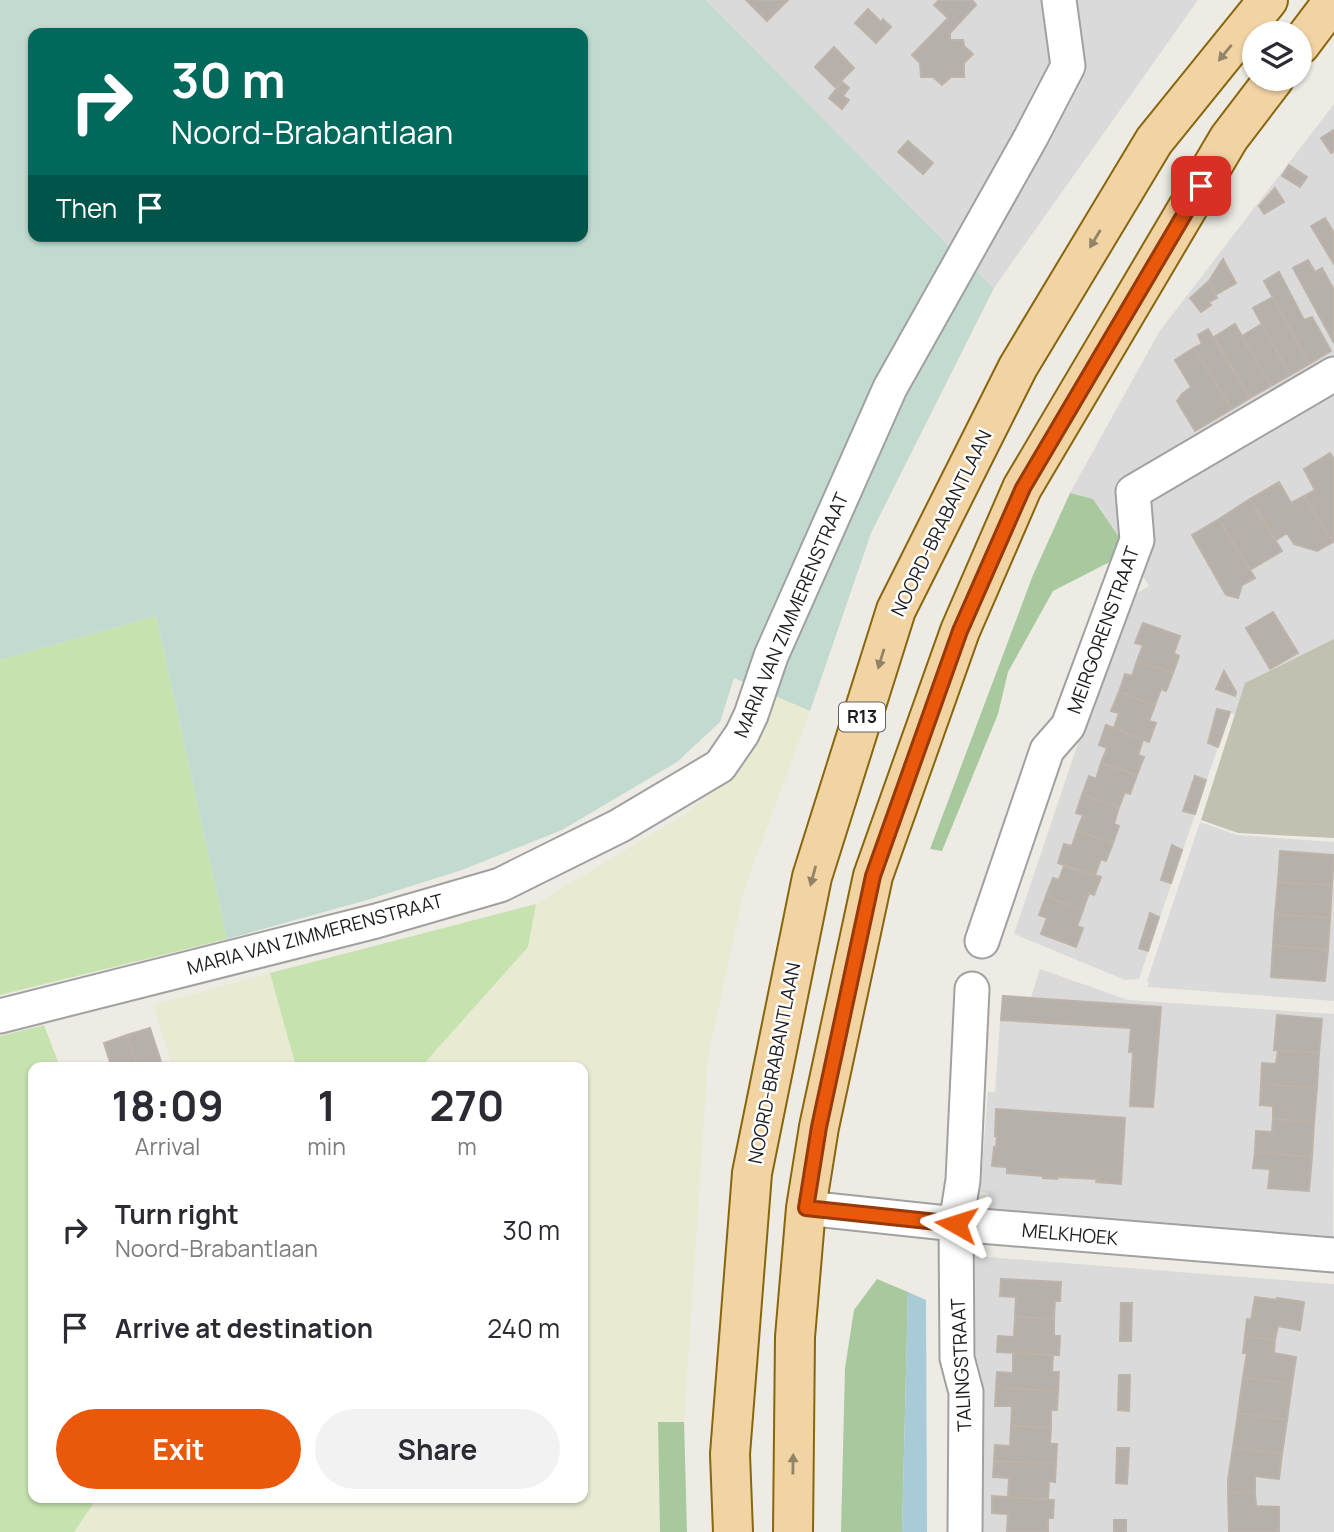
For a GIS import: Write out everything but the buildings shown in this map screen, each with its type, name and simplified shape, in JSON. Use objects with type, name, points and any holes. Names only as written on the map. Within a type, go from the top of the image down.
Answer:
[{"type":"main road","name":"NOORD-BRABANTLAAN","points":[[733,1532],[730,1454],[752,1173],[812,877],[896,610],[1018,367],[1154,141],[1268,0]]},
{"type":"main road","points":[[1312,29],[1334,0]]},
{"type":"main road","points":[[793,1532],[795,1337],[806,1208],[819,1127],[873,876],[960,631],[1023,488],[1229,138],[1265,91]]},
{"type":"street","name":"MARIA VAN ZIMMERENSTRAAT","points":[[0,1016],[376,921],[500,885],[619,826],[720,766],[742,734],[751,715],[771,656],[890,388],[1068,66],[1059,0]]},
{"type":"street","name":"MEIRGORENSTRAAT","points":[[982,941],[1047,750],[1068,726],[1137,540],[1133,492],[1334,373]]},
{"type":"street","name":"TALINGSTRAAT","points":[[965,1532],[966,1392],[957,1358],[956,1224],[962,1180],[972,989]]},
{"type":"street","name":"MELKHOEK","points":[[806,1208],[956,1224],[1334,1255]]},
{"type":"shaded area","points":[[0,0],[706,0],[948,245],[994,288],[871,533],[810,711],[734,678],[720,722],[677,762],[562,830],[462,870],[227,939],[156,616],[0,660]]},
{"type":"shaded area","points":[[706,0],[1198,0],[994,288],[948,245]]},
{"type":"shaded area","points":[[1334,104],[1334,650],[1233,715],[1230,712],[1139,979],[1125,980],[1014,934],[1126,600],[1149,586],[1093,499],[1070,493],[1159,332]]},
{"type":"shaded area","points":[[1334,639],[1334,838],[1238,833],[1201,820],[1245,683]]},
{"type":"shaded area","points":[[774,696],[810,711],[744,890],[708,1057],[684,1422],[658,1423],[660,1532],[74,1532],[94,1503],[588,1503],[588,1062],[425,1062],[528,947],[536,904],[688,812],[741,769]]},
{"type":"shaded area","points":[[1200,822],[1237,835],[1334,842],[1334,1001],[1148,987],[1147,981]]},
{"type":"shaded area","points":[[1040,969],[1128,1000],[1334,1014],[1333,1241],[989,1214],[988,1193],[980,1192],[988,1092],[995,1092],[1002,995],[1031,997]]},
{"type":"shaded area","points":[[270,973],[295,1062],[171,1062],[153,1005]]},
{"type":"shaded area","points":[[974,1256],[1334,1284],[1334,1532],[978,1532],[979,1367],[971,1359]]},
{"type":"green space","points":[[1070,493],[1093,499],[1129,552],[1053,591],[1008,672],[998,714],[942,851],[930,849],[1033,575]]},
{"type":"green space","points":[[156,616],[227,939],[0,995],[0,660]]},
{"type":"green space","points":[[536,904],[528,947],[425,1062],[295,1062],[270,973]]},
{"type":"green space","points":[[44,1025],[58,1062],[28,1062],[28,1503],[94,1503],[74,1532],[0,1532],[0,1036]]},
{"type":"green space","points":[[877,1279],[908,1292],[902,1532],[841,1532],[845,1368],[854,1310]]},
{"type":"green space","points":[[658,1422],[684,1422],[687,1532],[660,1532]]},
{"type":"water","points":[[908,1292],[926,1300],[927,1532],[902,1532]]},
{"type":"route","points":[[956,1224],[806,1208],[819,1127],[873,876],[960,631],[1023,488],[1201,186]]}]
